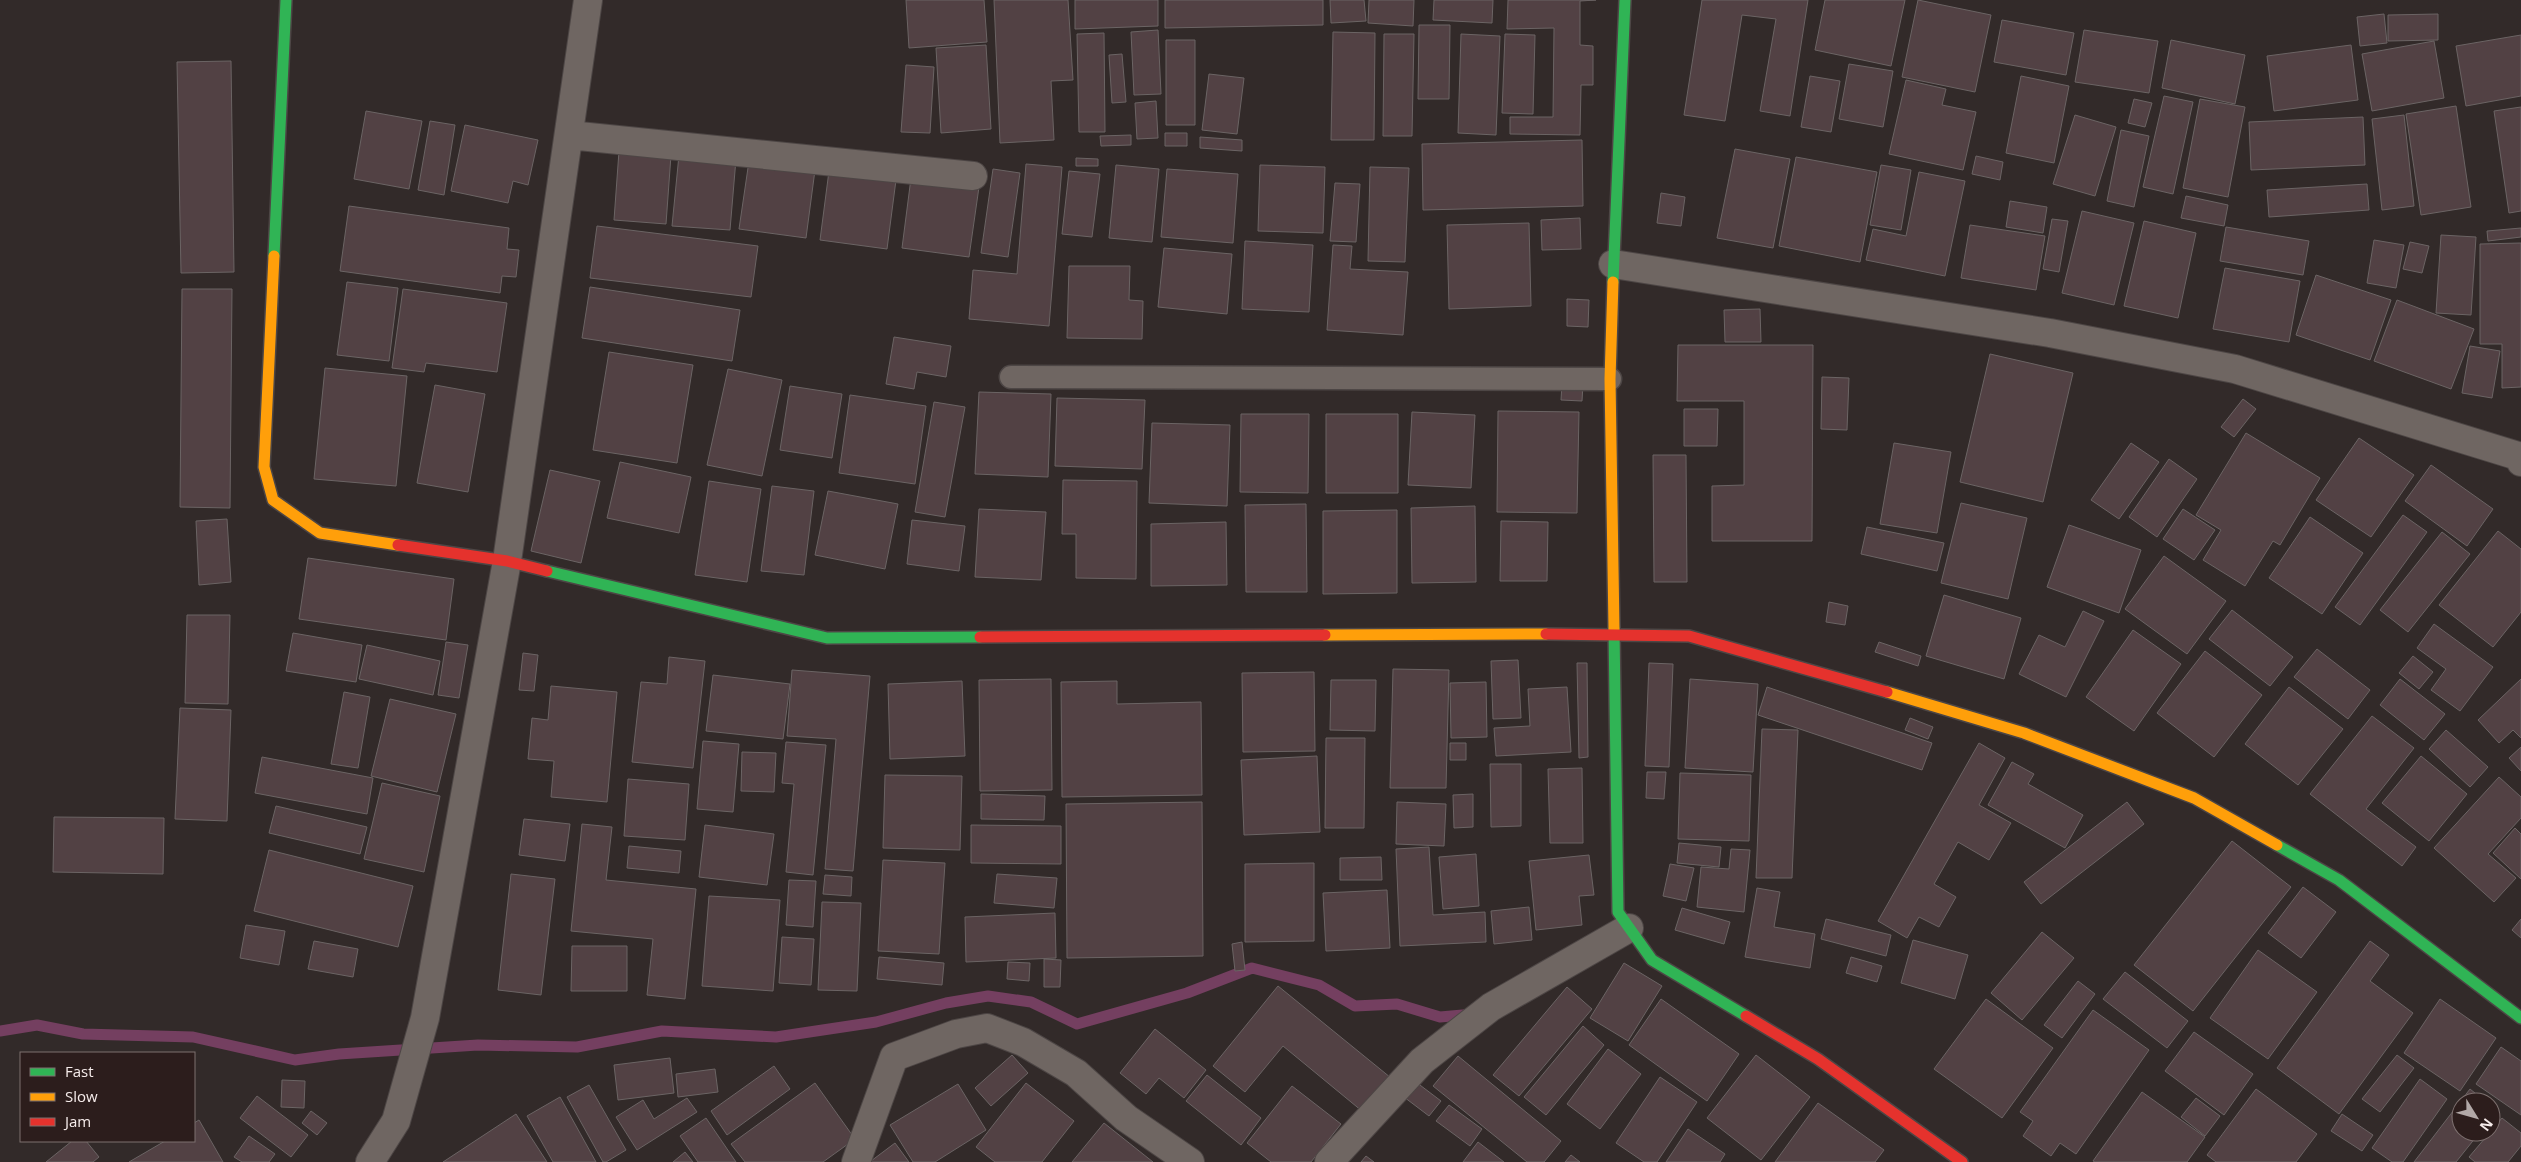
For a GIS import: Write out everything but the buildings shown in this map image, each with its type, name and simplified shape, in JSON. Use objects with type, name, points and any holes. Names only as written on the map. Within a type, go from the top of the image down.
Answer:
[{"type":"street","points":[[286,0],[264,467],[273,500],[320,533],[507,561],[828,638],[1612,634],[1689,636],[1852,681],[2024,733],[2194,798],[2339,880],[2521,1018]]},
{"type":"street","points":[[370,1162],[396,1121],[425,1018],[507,561],[588,0]]},
{"type":"street","points":[[1625,0],[1612,264],[1610,379],[1612,634],[1618,912],[1652,960],[1818,1059],[1962,1162]]},
{"type":"street","points":[[569,135],[973,176]]},
{"type":"street","points":[[1612,264],[2050,333],[2235,369],[2520,458]]},
{"type":"street","points":[[1329,1162],[1422,1061],[1491,1007],[1629,928]]},
{"type":"street","points":[[856,1162],[894,1057],[956,1034],[987,1028],[1023,1042],[1076,1073],[1126,1118],[1190,1162]]},
{"type":"lane","points":[[1011,377],[1610,379]]},
{"type":"waterway","points":[[0,1031],[37,1025],[83,1034],[193,1037],[295,1060],[339,1054],[478,1045],[577,1047],[662,1031],[776,1037],[876,1022],[946,1003],[988,996],[1031,1002],[1077,1024],[1187,993],[1252,968],[1319,985],[1355,1006],[1397,1004],[1440,1017],[1474,1014]]},
{"type":"traffic: fast","points":[[274,256],[286,0]]},
{"type":"traffic: fast","points":[[1613,282],[1625,0]]},
{"type":"traffic: fast","points":[[547,571],[827,638],[980,637]]},
{"type":"traffic: fast","points":[[1614,629],[1618,912],[1652,960],[1746,1016]]},
{"type":"traffic: fast","points":[[2277,845],[2339,880],[2521,1018]]},
{"type":"traffic: slow","points":[[274,256],[264,467],[273,500],[320,533],[398,545]]},
{"type":"traffic: slow","points":[[1613,282],[1610,379],[1614,629]]},
{"type":"traffic: slow","points":[[1325,635],[1546,634]]},
{"type":"traffic: slow","points":[[1887,692],[2024,733],[2194,798],[2277,845]]},
{"type":"traffic: jam","points":[[398,545],[507,561],[547,571]]},
{"type":"traffic: jam","points":[[1546,634],[1689,636],[1887,692]]},
{"type":"traffic: jam","points":[[980,637],[1325,635]]},
{"type":"traffic: jam","points":[[1746,1016],[1818,1059],[1962,1162]]}]
